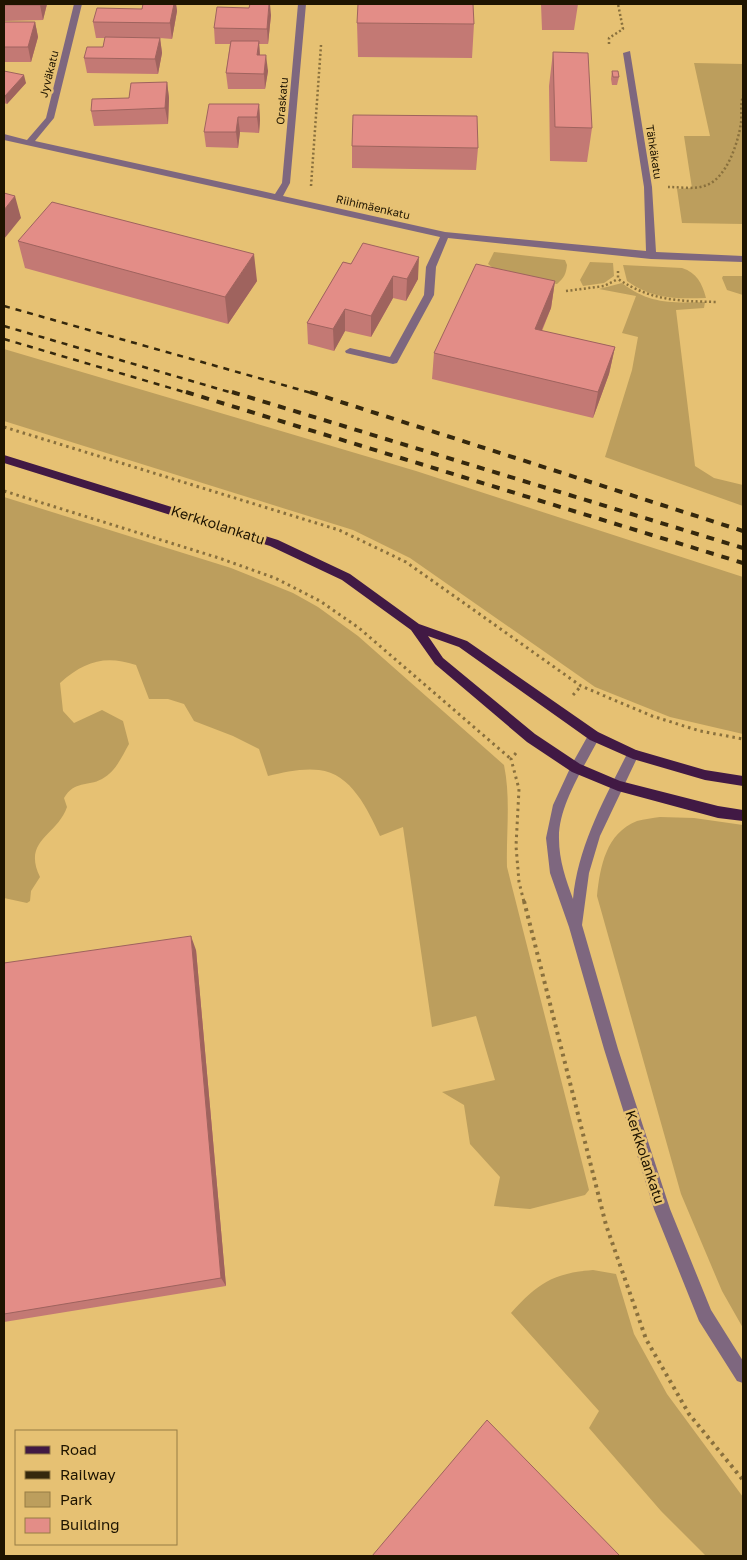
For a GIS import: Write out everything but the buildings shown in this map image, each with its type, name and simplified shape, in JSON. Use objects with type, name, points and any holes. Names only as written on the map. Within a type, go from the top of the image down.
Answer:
[{"type":"main road","name":"Kerkkolankatu","points":[[4,459],[274,543],[346,577],[415,627],[463,644],[594,736],[633,754]]},
{"type":"main road","name":"Kerkkolankatu","points":[[415,627],[440,661],[531,738],[576,768],[618,786]]},
{"type":"main road","points":[[633,754],[705,774],[743,781]]},
{"type":"main road","points":[[618,786],[718,812],[743,816]]},
{"type":"street","name":"Jyväkatu","points":[[29,143],[50,118],[78,4]]},
{"type":"street","name":"Oraskatu","points":[[278,198],[286,183],[302,4]]},
{"type":"street","name":"Tähkäkatu","points":[[627,53],[648,187],[652,256]]},
{"type":"street","name":"Riihimäenkatu","points":[[4,137],[446,234],[652,256],[743,259]]},
{"type":"street","points":[[350,352],[394,361],[429,295],[430,267],[446,234]]},
{"type":"street","name":"Kerkkolankatu","points":[[594,736],[576,768],[560,804],[552,838],[557,873],[576,927],[611,1049],[662,1209],[705,1315],[743,1375]]},
{"type":"street","name":"Kerkkolankatu","points":[[576,927],[582,873],[594,836],[633,754]]},
{"type":"path","points":[[618,4],[623,29]]},
{"type":"path","points":[[311,189],[321,43]]},
{"type":"path","points":[[648,187],[692,188],[708,185],[717,180],[734,146],[741,123],[740,102],[743,96]]},
{"type":"path","points":[[286,183],[318,190]]},
{"type":"path","points":[[618,279],[619,253]]},
{"type":"path","points":[[566,290],[604,286],[618,279]]},
{"type":"path","points":[[618,279],[646,296],[669,300],[717,302]]},
{"type":"path","points":[[4,491],[219,558],[275,578],[320,600],[359,628],[511,759],[519,789],[516,846],[519,882],[606,1224],[646,1339],[689,1414],[743,1480]]},
{"type":"path","points":[[558,710],[581,686]]},
{"type":"path","points":[[511,759],[531,738]]},
{"type":"green space","points":[[694,63],[743,64],[743,224],[682,223],[677,189],[692,188],[684,136],[710,136]]},
{"type":"green space","points":[[494,252],[565,260],[567,265],[566,271],[563,278],[557,284],[512,276],[488,264]]},
{"type":"green space","points":[[590,262],[613,263],[614,276],[604,283],[583,286],[580,280]]},
{"type":"green space","points":[[623,265],[682,268],[692,273],[698,279],[706,298],[674,298],[655,295],[627,281]]},
{"type":"green space","points":[[723,276],[743,276],[743,295],[727,290],[722,278]]},
{"type":"green space","points":[[622,283],[651,299],[671,302],[705,302],[704,308],[676,310],[695,466],[714,478],[743,485],[743,506],[605,457],[632,370],[638,337],[622,333],[636,296],[599,289]]},
{"type":"green space","points":[[4,349],[416,471],[743,577],[743,734],[670,717],[595,687],[410,558],[353,530],[4,421]]},
{"type":"green space","points":[[4,497],[231,568],[293,593],[318,607],[358,636],[504,765],[508,803],[507,867],[589,1190],[585,1195],[530,1209],[494,1206],[500,1177],[470,1144],[464,1105],[442,1092],[495,1080],[476,1016],[432,1027],[403,827],[380,836],[357,794],[340,778],[330,773],[319,770],[307,770],[268,776],[259,749],[233,736],[194,721],[184,704],[168,699],[149,699],[136,665],[115,660],[96,662],[78,669],[60,683],[63,711],[74,723],[102,710],[123,721],[129,744],[118,764],[107,776],[97,781],[77,786],[68,792],[64,798],[67,807],[62,817],[38,846],[35,855],[40,877],[31,891],[30,901],[27,903],[4,898]]},
{"type":"green space","points":[[660,817],[694,818],[743,825],[743,1328],[722,1291],[681,1194],[597,896],[606,852],[618,834],[627,826],[637,821]]},
{"type":"green space","points":[[593,1270],[616,1274],[634,1334],[667,1394],[743,1497],[743,1556],[706,1556],[661,1511],[589,1428],[599,1411],[511,1313],[529,1294],[556,1277]]},
{"type":"railway","points":[[4,306],[315,394]]},
{"type":"railway","points":[[4,326],[236,394]]},
{"type":"railway","points":[[4,339],[191,394]]},
{"type":"railway","points":[[186,392],[743,563]]},
{"type":"railway","points":[[232,392],[743,548]]},
{"type":"railway","points":[[310,392],[743,531]]}]
